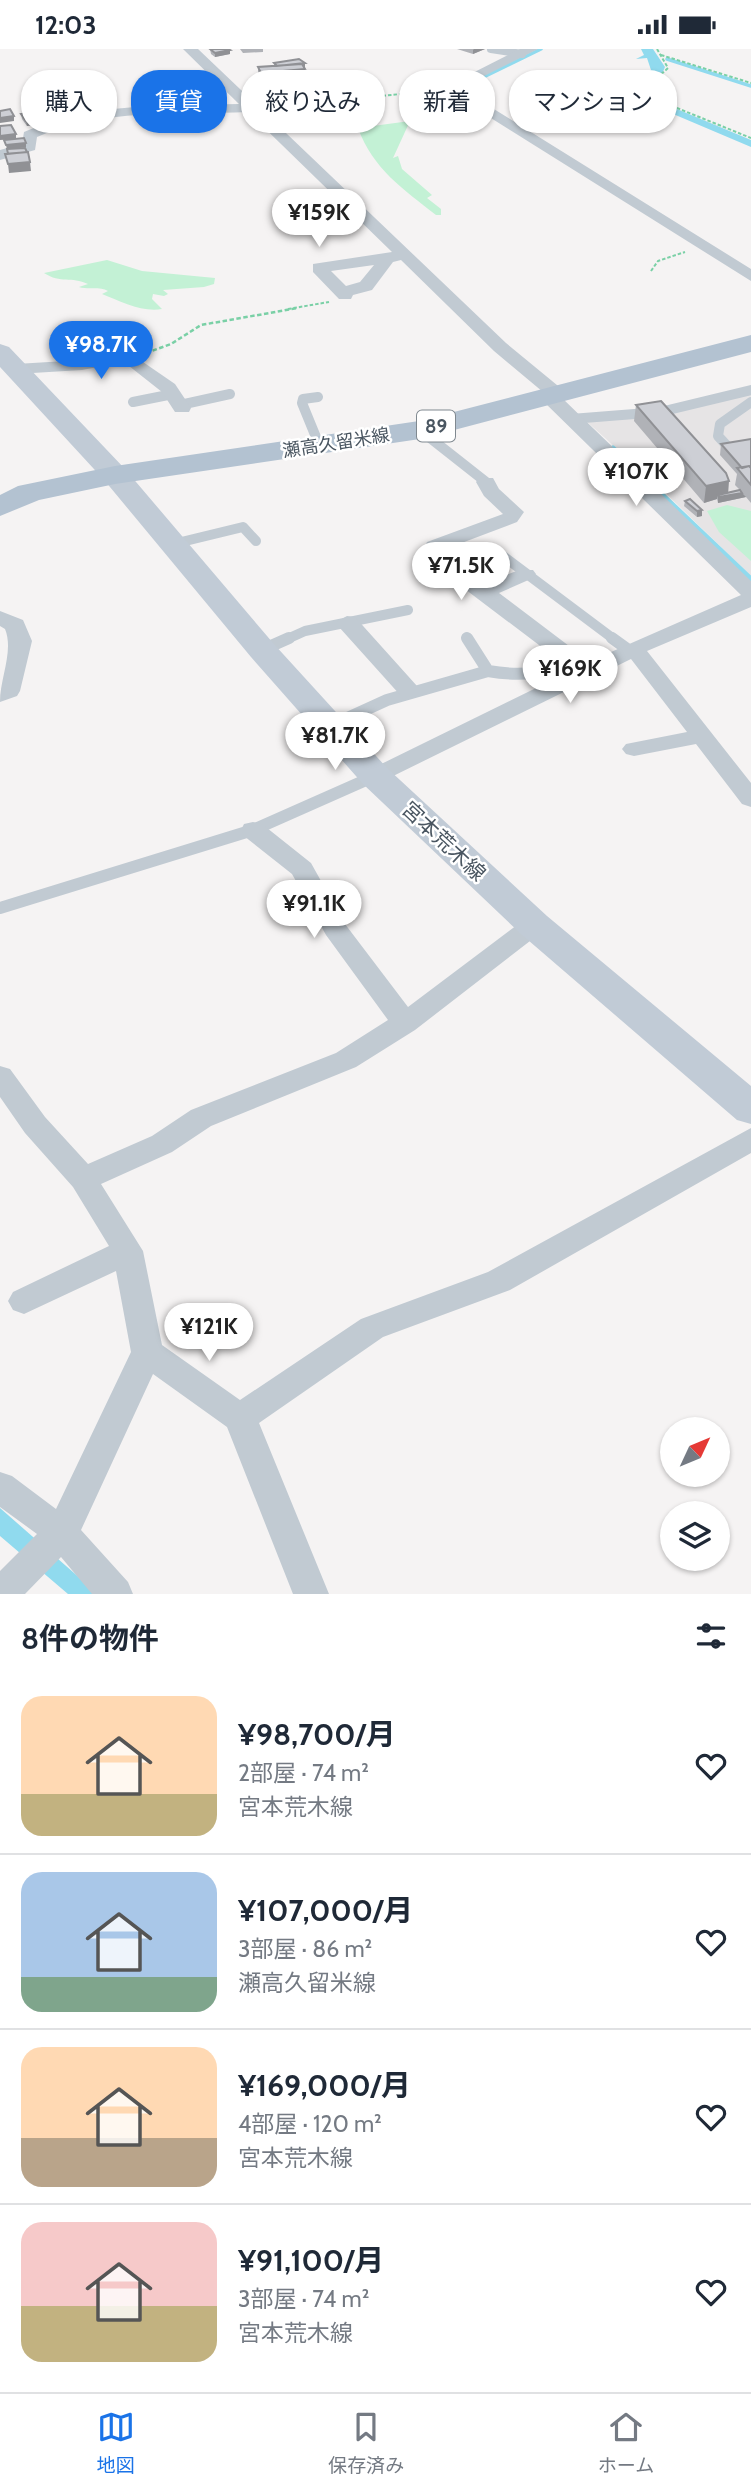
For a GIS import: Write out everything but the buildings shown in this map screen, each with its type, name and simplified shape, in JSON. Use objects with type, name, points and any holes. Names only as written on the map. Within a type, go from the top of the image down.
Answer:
[{"type":"main road","name":"瀬高久留米線","points":[[0,507],[29,493],[115,475],[320,447],[559,403],[751,343]]},
{"type":"main road","name":"宮本荒木線","points":[[8,360],[115,475],[262,650],[375,776],[534,925],[751,1109]]},
{"type":"street","points":[[190,49],[241,99]]},
{"type":"street","points":[[486,70],[521,51]]},
{"type":"street","points":[[0,155],[30,148],[29,135],[42,128],[93,116],[241,108]]},
{"type":"street","points":[[495,117],[751,276]]},
{"type":"street","points":[[274,133],[396,257],[510,353],[751,593]]},
{"type":"street","points":[[396,257],[366,286],[344,294],[319,268],[396,257]]},
{"type":"street","points":[[8,360],[82,365],[127,356],[178,402]]},
{"type":"street","points":[[486,482],[491,492],[514,512],[510,518],[434,546],[430,555],[572,659],[627,653]]},
{"type":"street","points":[[483,592],[526,573]]},
{"type":"street","points":[[375,776],[627,653],[751,599]]},
{"type":"street","points":[[0,617],[15,625],[21,641],[9,691],[0,695]]},
{"type":"street","points":[[347,622],[409,691]]},
{"type":"street","points":[[627,653],[703,736],[751,799]]},
{"type":"street","points":[[634,749],[703,736]]},
{"type":"street","points":[[253,830],[302,869],[335,929],[405,1023]]},
{"type":"street","points":[[83,1179],[162,1144],[201,1118],[267,1089],[346,1061],[405,1023],[534,925]]},
{"type":"street","points":[[0,1076],[35,1125],[83,1179],[128,1251],[147,1352],[62,1533],[5,1594]]},
{"type":"street","points":[[240,1418],[372,1328],[499,1280],[751,1139]]},
{"type":"street","points":[[24,1301],[128,1251]]},
{"type":"street","points":[[147,1352],[240,1418],[311,1594]]},
{"type":"street","points":[[0,1487],[62,1533],[115,1594]]},
{"type":"lane","points":[[491,49],[521,51]]},
{"type":"lane","points":[[559,403],[660,412],[751,390]]},
{"type":"lane","points":[[133,402],[178,402],[230,394]]},
{"type":"lane","points":[[318,397],[303,399],[302,403],[320,447]]},
{"type":"lane","points":[[729,448],[718,436],[720,424],[751,402]]},
{"type":"lane","points":[[420,430],[431,442],[471,468],[486,482]]},
{"type":"lane","points":[[173,544],[243,527],[256,541]]},
{"type":"lane","points":[[503,556],[627,653]]},
{"type":"lane","points":[[262,650],[304,631],[408,610]]},
{"type":"lane","points":[[467,638],[488,671]]},
{"type":"lane","points":[[330,726],[360,708],[409,691],[488,671],[540,673],[566,665],[572,659]]},
{"type":"lane","points":[[0,908],[253,830],[375,776]]},
{"type":"path","points":[[657,49],[667,72],[645,89],[645,95],[751,138]]},
{"type":"path","points":[[661,55],[751,83]]},
{"type":"path","points":[[650,271],[658,261],[704,247]]},
{"type":"path","points":[[130,358],[171,344],[201,325],[340,300],[344,294]]},
{"type":"shaded area","points":[[751,393],[751,576],[653,481],[585,420]]},
{"type":"green space","points":[[399,122],[399,133],[404,133],[393,158],[398,156],[402,169],[432,195],[427,198],[441,209],[441,215],[436,215],[390,177],[372,155],[360,133],[385,133],[385,124]]},
{"type":"green space","points":[[107,260],[142,271],[215,278],[214,284],[163,290],[168,294],[164,296],[153,294],[152,299],[162,309],[155,310],[132,306],[102,294],[108,291],[105,290],[79,287],[88,284],[76,280],[56,278],[44,273]]},
{"type":"green space","points":[[727,505],[751,511],[751,561],[719,532],[707,511]]},
{"type":"water","points":[[641,49],[653,49],[665,67],[664,70],[651,70],[647,58],[636,59],[644,55]]},
{"type":"water","points":[[677,109],[751,140],[751,147],[677,116]]},
{"type":"water","points":[[0,1508],[98,1594],[68,1594],[0,1536]]},
{"type":"waterway","points":[[495,71],[541,49]]},
{"type":"waterway","points":[[667,59],[751,86]]},
{"type":"waterway","points":[[613,448],[751,579]]}]
